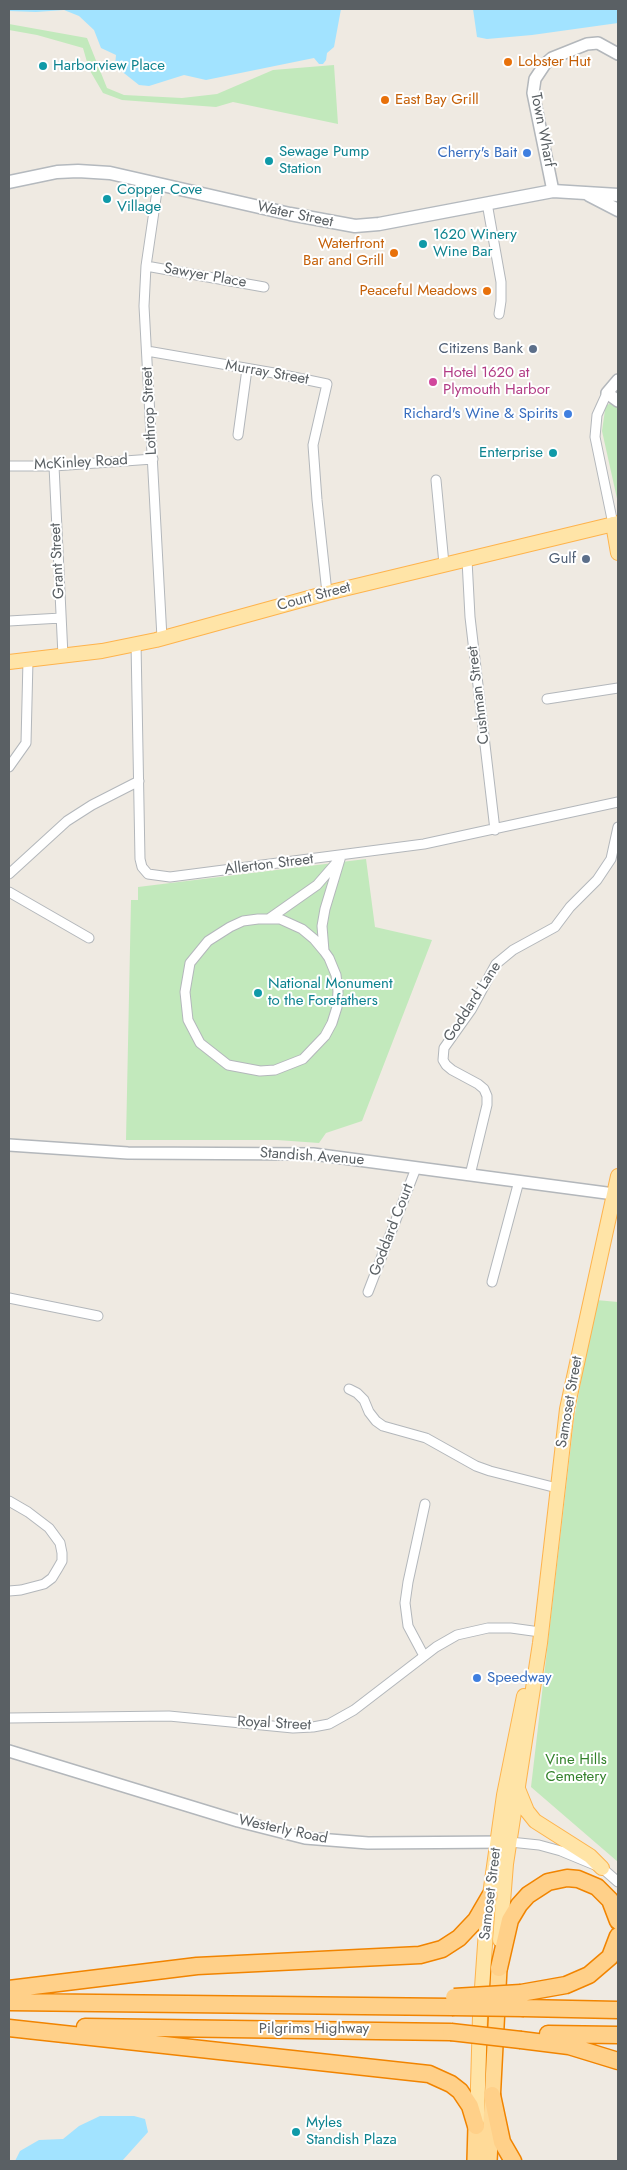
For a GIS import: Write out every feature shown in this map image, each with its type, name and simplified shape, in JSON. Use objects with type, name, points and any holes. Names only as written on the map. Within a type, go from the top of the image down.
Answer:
[{"type":"highway","points":[[499,1968],[510,1920],[528,1895],[548,1882],[567,1878],[589,1882],[610,1900],[618,1921]]},
{"type":"highway","points":[[9,1989],[197,1966],[420,1955],[442,1949],[459,1938],[476,1920],[490,1896]]},
{"type":"highway","points":[[522,2001],[589,1975],[610,1957],[618,1936]]},
{"type":"highway","name":"Samoset Street","points":[[489,2161],[499,1968]]},
{"type":"highway","name":"Pilgrims Highway","points":[[9,2002],[382,2006],[418,1997],[453,2002],[522,2001]]},
{"type":"highway","points":[[522,2001],[618,2010]]},
{"type":"highway","points":[[9,2028],[429,2074],[451,2084],[460,2091],[470,2106],[476,2126]]},
{"type":"highway","name":"Pilgrims Highway","points":[[9,2028],[451,2032],[521,2036]]},
{"type":"highway","points":[[521,2036],[618,2035]]},
{"type":"highway","points":[[521,2036],[569,2046],[618,2061]]},
{"type":"highway","points":[[492,2095],[499,2134],[513,2161]]},
{"type":"highway","name":"Samoset Street","points":[[475,2161],[476,2126]]},
{"type":"main road","name":"Water Street","points":[[9,182],[36,175],[78,171],[110,173],[299,216],[355,226],[379,224],[553,191],[618,195]]},
{"type":"main road","name":"Water Street","points":[[582,192],[618,210]]},
{"type":"main road","name":"Court Street","points":[[9,662],[63,656],[136,644],[327,593],[616,524]]},
{"type":"main road","points":[[616,524],[618,553]]},
{"type":"main road","name":"Samoset Street","points":[[476,2126],[481,2000],[490,1896],[518,1788],[531,1707],[567,1409],[616,1195],[618,1176]]},
{"type":"main road","name":"Samoset Street","points":[[499,1968],[508,1774],[535,1642],[540,1632]]},
{"type":"main road","points":[[518,1788],[527,1811],[536,1822],[590,1856],[602,1868]]},
{"type":"street","name":"Town Wharf","points":[[553,191],[533,93],[535,79],[545,64],[552,58],[587,44],[598,44],[618,54]]},
{"type":"street","name":"Lothrop Street","points":[[158,184],[146,266],[144,306],[162,638]]},
{"type":"street","points":[[487,204],[500,282],[501,301],[499,314]]},
{"type":"street","name":"Sawyer Place","points":[[146,266],[264,287]]},
{"type":"street","name":"Murray Street","points":[[147,351],[327,384],[314,445],[317,500],[327,593]]},
{"type":"street","points":[[238,435],[248,369]]},
{"type":"street","points":[[616,524],[595,437],[597,415],[607,393],[618,380]]},
{"type":"street","points":[[607,393],[618,400]]},
{"type":"street","name":"McKinley Road","points":[[9,466],[54,466],[153,459]]},
{"type":"street","name":"Grant Street","points":[[54,466],[63,656]]},
{"type":"street","points":[[436,480],[444,564]]},
{"type":"street","name":"Cushman Street","points":[[466,560],[470,617],[494,830]]},
{"type":"street","points":[[9,621],[61,618]]},
{"type":"street","name":"Allerton Street","points":[[136,644],[140,859],[142,867],[148,874],[170,877],[424,844],[618,802]]},
{"type":"street","points":[[9,767],[26,743],[28,660]]},
{"type":"street","points":[[547,698],[618,688]]},
{"type":"street","points":[[9,874],[67,821],[92,805],[139,781]]},
{"type":"street","name":"Goddard Lane","points":[[470,1175],[487,1105],[487,1096],[484,1089],[478,1084],[452,1070],[446,1064],[444,1048],[471,1010],[496,964],[513,950],[555,927],[570,907],[597,880],[611,859],[618,827]]},
{"type":"street","points":[[270,918],[317,885],[329,874],[341,856]]},
{"type":"street","points":[[324,951],[322,926],[325,908],[341,856]]},
{"type":"street","points":[[9,892],[88,938]]},
{"type":"street","points":[[270,918],[289,922],[302,929],[324,951],[336,975],[337,1007],[332,1023],[315,1049],[303,1059],[275,1070],[243,1070],[228,1066],[200,1043],[188,1020],[185,992],[190,963],[208,941],[218,933],[243,921],[270,918]]},
{"type":"street","name":"Standish Avenue","points":[[9,1145],[128,1153],[314,1154],[616,1195]]},
{"type":"street","name":"Goddard Court","points":[[368,1292],[416,1168]]},
{"type":"street","points":[[492,1282],[520,1181]]},
{"type":"street","points":[[9,1298],[98,1316]]},
{"type":"street","points":[[349,1389],[357,1392],[364,1400],[369,1412],[383,1426],[426,1438],[476,1466],[556,1488]]},
{"type":"street","points":[[9,1501],[28,1512],[49,1528],[60,1543],[62,1553],[62,1561],[58,1568],[52,1578],[44,1584],[21,1590],[9,1590]]},
{"type":"street","points":[[424,1656],[408,1626],[405,1603],[425,1504]]},
{"type":"street","name":"Royal Street","points":[[9,1718],[169,1716],[291,1728],[313,1727],[328,1724],[354,1710],[448,1639],[477,1629],[500,1628],[540,1632]]},
{"type":"street","name":"Westerly Road","points":[[9,1751],[245,1823],[305,1838],[368,1843],[504,1842],[550,1847],[602,1868],[618,1882]]},
{"type":"green space","points":[[9,24],[87,38],[107,88],[124,95],[182,98],[217,94],[273,70],[334,65],[338,124],[233,102],[216,107],[122,100],[103,93],[89,69],[83,48],[37,35],[9,30]]},
{"type":"green space","points":[[611,403],[618,407],[618,503],[602,431],[605,410],[607,405]]},
{"type":"green space","points":[[366,859],[375,927],[432,940],[362,1121],[326,1133],[319,1143],[277,1140],[126,1140],[131,900],[138,900],[138,887]]},
{"type":"green space","name":"Vine Hills Cemetery","points":[[596,1300],[618,1302],[618,1862],[531,1787],[574,1419]]},
{"type":"water","points":[[9,9],[341,9],[334,47],[327,53],[323,64],[319,64],[314,58],[206,80],[184,75],[149,86],[139,85],[115,66],[116,55],[101,48],[94,30],[79,16],[64,10],[36,12],[9,11]]},
{"type":"water","points":[[473,9],[618,9],[618,23],[487,39],[477,37]]},
{"type":"water","points":[[100,2116],[134,2116],[145,2119],[148,2132],[122,2161],[15,2161],[20,2151],[39,2140],[63,2139],[79,2126]]},
{"type":"place","name":"Lobster Hut","points":[[508,62]]},
{"type":"place","name":"Harborview Place","points":[[43,66]]},
{"type":"place","name":"East Bay Grill","points":[[385,100]]},
{"type":"place","name":"Cherry's Bait","points":[[527,153]]},
{"type":"place","name":"Sewage Pump Station","points":[[269,161]]},
{"type":"place","name":"Copper Cove Village","points":[[107,199]]},
{"type":"place","name":"1620 Winery Wine Bar","points":[[423,244]]},
{"type":"place","name":"Waterfront Bar and Grill","points":[[394,253]]},
{"type":"place","name":"Peaceful Meadows","points":[[487,291]]},
{"type":"place","name":"Citizens Bank","points":[[533,349]]},
{"type":"place","name":"Hotel 1620 at Plymouth Harbor","points":[[433,382]]},
{"type":"place","name":"Richard's Wine & Spirits","points":[[568,414]]},
{"type":"place","name":"Enterprise","points":[[553,453]]},
{"type":"place","name":"Gulf","points":[[586,559]]},
{"type":"place","name":"National Monument to the Forefathers","points":[[258,993]]},
{"type":"place","name":"Speedway","points":[[477,1678]]},
{"type":"place","name":"Myles Standish Plaza","points":[[296,2132]]}]
